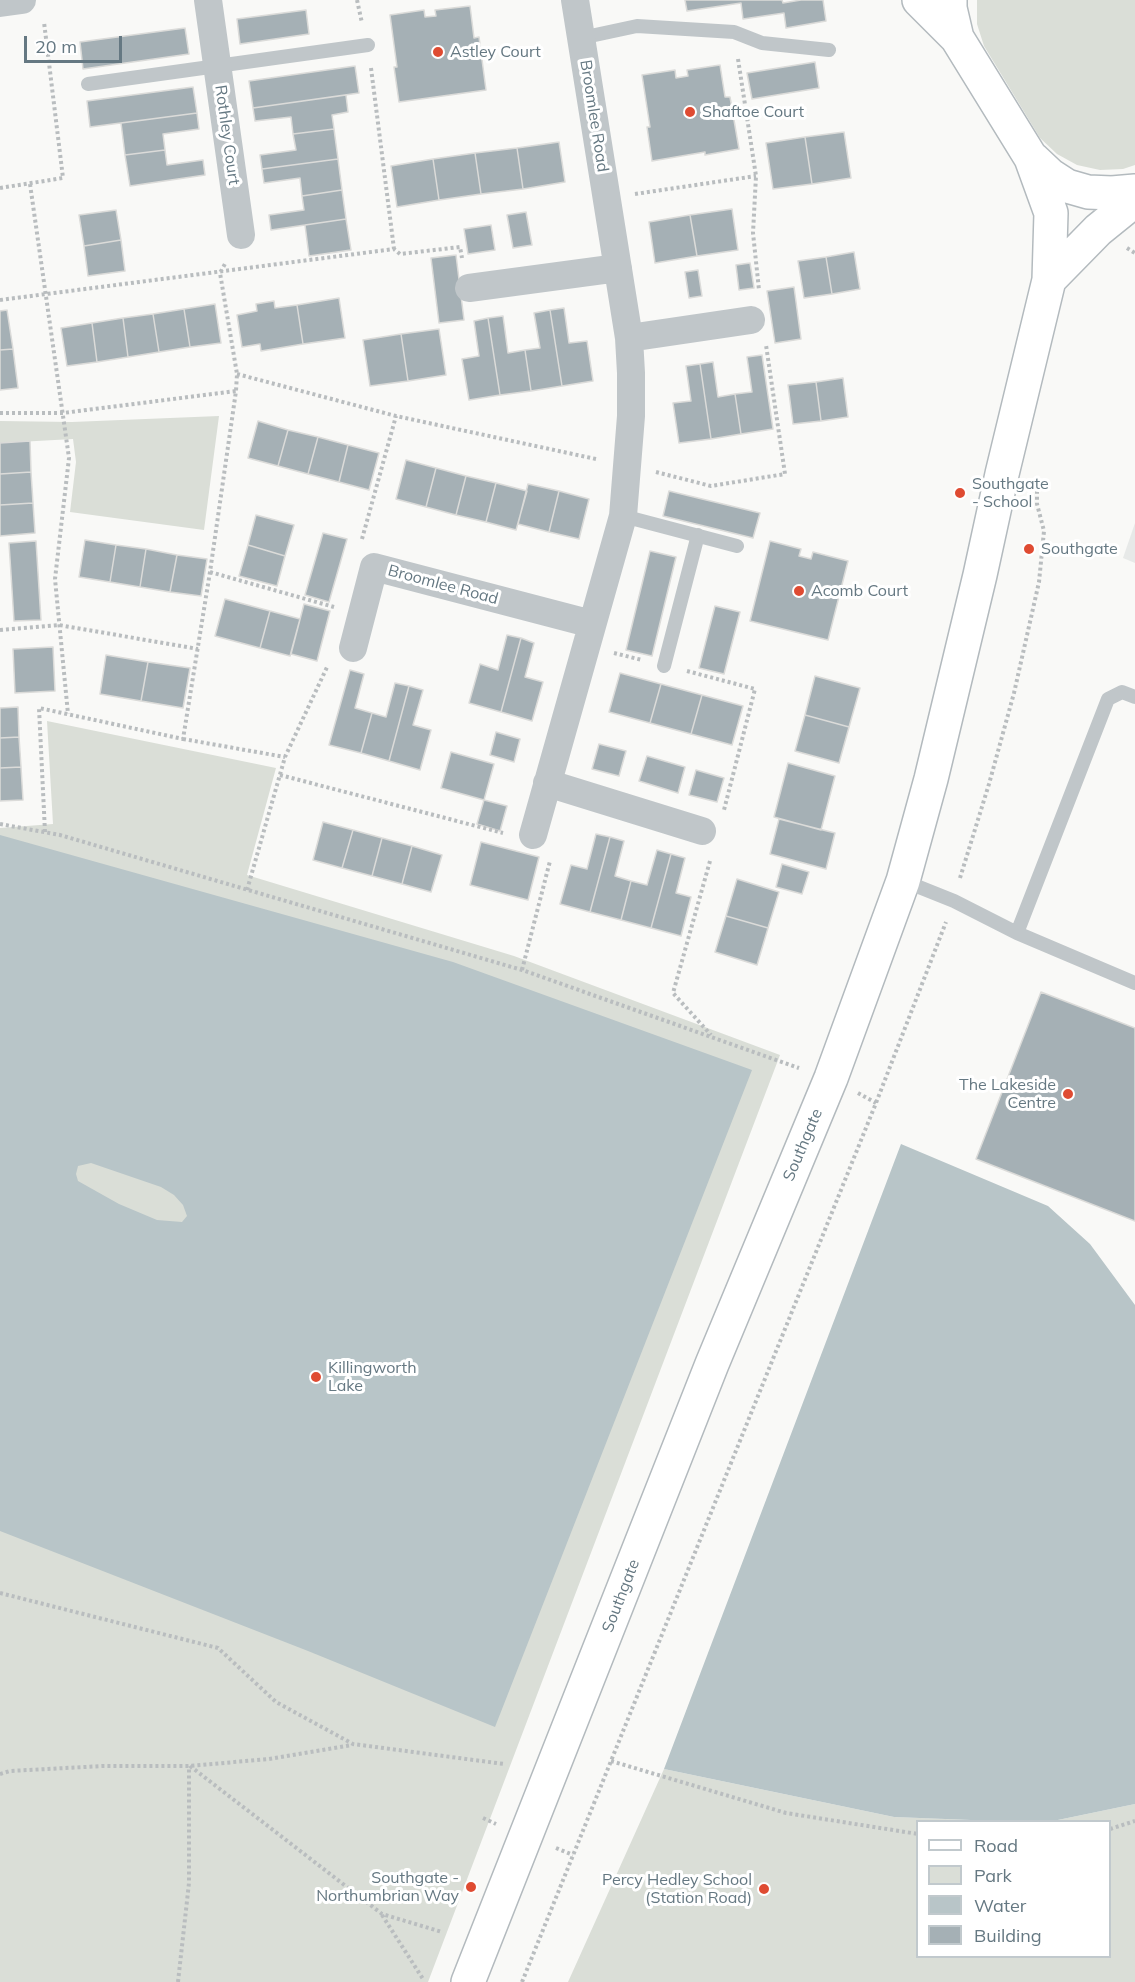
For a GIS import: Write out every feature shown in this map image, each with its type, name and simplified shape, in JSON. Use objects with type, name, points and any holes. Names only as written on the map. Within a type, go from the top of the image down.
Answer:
[{"type":"street","name":"Rothley Court","points":[[208,0],[241,235]]},
{"type":"street","name":"Broomlee Road","points":[[521,835],[547,783],[622,516],[627,465],[631,373],[629,338],[574,0]]},
{"type":"street","points":[[919,0],[957,38]]},
{"type":"street","name":"Southgate","points":[[468,1982],[708,1375],[831,1078],[903,881],[947,711],[1049,280],[1051,213],[1032,158],[957,38],[950,0]]},
{"type":"street","points":[[0,3],[32,6]]},
{"type":"street","name":"Southgate","points":[[1032,158],[1050,175],[1067,186],[1088,192],[1112,193],[1135,190]]},
{"type":"street","points":[[1049,280],[1098,230],[1135,200]]},
{"type":"street","points":[[469,288],[618,268]]},
{"type":"street","points":[[629,338],[751,320]]},
{"type":"street","name":"Broomlee Road","points":[[353,648],[374,567],[589,635]]},
{"type":"street","points":[[547,783],[702,831]]},
{"type":"lane","points":[[582,38],[637,26],[734,32],[762,43],[829,50]]},
{"type":"lane","points":[[88,84],[368,45]]},
{"type":"lane","points":[[622,516],[737,546]]},
{"type":"lane","points":[[664,666],[698,535]]},
{"type":"lane","points":[[1017,933],[1108,699],[1122,692],[1135,698]]},
{"type":"lane","points":[[903,881],[954,901],[1017,933],[1135,983]]},
{"type":"path","points":[[357,0],[368,45],[394,249],[400,254],[460,247],[469,288]]},
{"type":"path","points":[[0,188],[63,178],[32,6]]},
{"type":"path","points":[[607,198],[756,176]]},
{"type":"path","points":[[30,184],[69,458],[55,579],[68,714]]},
{"type":"path","points":[[183,739],[236,391],[237,374],[220,273],[241,235]]},
{"type":"path","points":[[0,300],[394,249]]},
{"type":"path","points":[[237,374],[396,416],[627,465]]},
{"type":"path","points":[[0,413],[63,413],[236,391]]},
{"type":"path","points":[[210,572],[362,615]]},
{"type":"path","points":[[0,630],[59,625],[198,649]]},
{"type":"path","points":[[589,635],[664,666],[755,689],[723,812]]},
{"type":"path","points":[[45,832],[39,708],[285,758]]},
{"type":"path","points":[[247,890],[280,775],[521,835]]},
{"type":"path","points":[[0,824],[60,835],[522,970],[743,1047]]},
{"type":"path","points":[[711,857],[673,993],[711,1036]]},
{"type":"path","points":[[522,970],[551,858]]},
{"type":"path","points":[[0,1593],[218,1647],[276,1702],[353,1744]]},
{"type":"path","points":[[0,1774],[10,1771],[103,1766],[189,1766],[269,1759],[353,1744],[504,1764]]},
{"type":"path","points":[[611,1761],[786,1813],[916,1834]]},
{"type":"path","points":[[189,1766],[382,1914],[423,1979]]},
{"type":"path","points":[[178,1982],[189,1883],[189,1766]]},
{"type":"path","points":[[1111,1829],[1135,1821]]},
{"type":"path","points":[[382,1914],[442,1932]]},
{"type":"shaded area","points":[[1135,523],[1135,563],[1123,558]]},
{"type":"green space","points":[[977,0],[1135,0],[1135,165],[1123,169],[1100,170],[1077,165],[1057,154],[1040,138],[984,46],[977,24]]},
{"type":"green space","points":[[219,416],[204,530],[70,512],[76,462],[73,439],[0,443],[0,421],[72,422]]},
{"type":"green space","name":"Killingworth Lake","points":[[47,721],[276,768],[247,875],[514,956],[780,1055],[428,1982],[0,1982],[0,828],[53,824]]},
{"type":"green space","name":"Percy Hedley School (Station Road)","points":[[664,1769],[894,1817],[970,1820],[916,1820],[916,1958],[1111,1958],[1111,1820],[1058,1820],[1135,1804],[1135,1982],[568,1982]]},
{"type":"water","name":"Killingworth Lake","points":[[0,835],[453,962],[752,1070],[495,1727],[308,1651],[0,1531]],"holes":[[[91,1163],[161,1187],[174,1195],[183,1205],[187,1216],[182,1222],[157,1220],[119,1204],[78,1181],[76,1174],[78,1166]]]},
{"type":"water","points":[[901,1144],[1048,1206],[1090,1244],[1135,1305],[1135,1804],[1058,1820],[894,1817],[664,1769]]},
{"type":"building","points":[[685,0],[782,0],[783,3],[823,0],[826,21],[786,28],[784,13],[743,19],[741,3],[687,11]]},
{"type":"building","name":"Astley Court","points":[[470,6],[474,38],[479,37],[486,90],[399,102],[390,15],[424,10],[425,17],[436,16],[435,10]]},
{"type":"building","points":[[306,10],[309,34],[240,44],[237,19]]},
{"type":"building","points":[[185,28],[189,54],[83,69],[80,42]]},
{"type":"building","points":[[815,62],[819,88],[752,99],[747,73]]},
{"type":"building","name":"Shaftoe Court","points":[[720,65],[725,97],[730,97],[739,149],[652,161],[647,127],[650,127],[642,75],[675,70],[676,78],[688,76],[687,70]]},
{"type":"building","points":[[355,66],[359,93],[253,108],[249,81]]},
{"type":"building","points":[[193,87],[197,113],[90,127],[87,101]]},
{"type":"building","points":[[346,95],[348,112],[332,115],[334,129],[293,134],[291,117],[255,121],[253,108]]},
{"type":"building","points":[[197,113],[199,129],[163,134],[165,150],[125,155],[121,123]]},
{"type":"building","points":[[334,129],[338,159],[262,169],[260,155],[296,150],[293,134]]},
{"type":"building","points":[[844,132],[851,178],[812,184],[805,137]]},
{"type":"building","points":[[805,137],[812,184],[773,189],[766,143]]},
{"type":"building","points":[[559,142],[565,182],[523,189],[517,148]]},
{"type":"building","points":[[517,148],[523,189],[481,194],[475,153]]},
{"type":"building","points":[[165,150],[167,165],[203,160],[205,175],[130,186],[125,155]]},
{"type":"building","points":[[475,153],[481,194],[439,200],[433,159]]},
{"type":"building","points":[[338,159],[342,190],[302,196],[300,178],[264,183],[262,169]]},
{"type":"building","points":[[433,159],[439,200],[397,207],[391,166]]},
{"type":"building","points":[[342,190],[346,219],[271,230],[269,215],[304,210],[302,196]]},
{"type":"building","points":[[732,209],[738,250],[697,256],[690,215]]},
{"type":"building","points":[[116,210],[121,240],[84,246],[79,215]]},
{"type":"building","points":[[526,212],[532,245],[513,248],[507,215]]},
{"type":"building","points":[[690,215],[697,256],[655,263],[649,222]]},
{"type":"building","points":[[346,219],[351,250],[309,256],[305,225]]},
{"type":"building","points":[[491,225],[495,250],[468,254],[464,229]]},
{"type":"building","points":[[121,240],[125,271],[88,276],[84,246]]},
{"type":"building","points":[[854,252],[860,289],[832,294],[826,257]]},
{"type":"building","points":[[456,255],[464,320],[439,323],[431,258]]},
{"type":"building","points":[[826,257],[832,294],[804,298],[798,261]]},
{"type":"building","points":[[750,263],[754,288],[739,290],[736,265]]},
{"type":"building","points":[[698,270],[702,296],[689,298],[685,272]]},
{"type":"building","points":[[794,287],[801,339],[775,343],[767,291]]},
{"type":"building","points":[[339,298],[345,338],[303,344],[297,305]]},
{"type":"building","points":[[274,301],[275,308],[297,305],[303,344],[261,351],[260,344],[242,347],[237,315],[257,311],[256,304]]},
{"type":"building","points":[[215,304],[221,343],[190,347],[184,309]]},
{"type":"building","points":[[564,308],[569,343],[587,341],[593,381],[562,386],[550,310]]},
{"type":"building","points":[[184,309],[190,347],[159,352],[153,314]]},
{"type":"building","points":[[7,310],[13,349],[0,350],[0,311]]},
{"type":"building","points":[[550,310],[562,386],[531,391],[525,350],[540,348],[534,313]]},
{"type":"building","points":[[153,314],[159,352],[128,357],[123,318]]},
{"type":"building","points":[[503,316],[508,353],[525,350],[531,391],[500,395],[488,318]]},
{"type":"building","points":[[123,318],[128,357],[97,362],[92,323]]},
{"type":"building","points":[[488,318],[500,395],[469,400],[462,359],[479,356],[474,321]]},
{"type":"building","points":[[92,323],[97,362],[67,366],[61,328]]},
{"type":"building","points":[[439,329],[446,375],[408,381],[401,334]]},
{"type":"building","points":[[401,334],[408,381],[370,386],[363,340]]},
{"type":"building","points":[[13,349],[18,388],[0,390],[0,350]]},
{"type":"building","points":[[762,355],[773,429],[741,434],[735,394],[752,392],[747,357]]},
{"type":"building","points":[[713,362],[718,397],[735,394],[741,434],[711,439],[700,364]]},
{"type":"building","points":[[700,364],[711,439],[679,443],[673,403],[691,401],[686,366]]},
{"type":"building","points":[[843,378],[848,417],[821,421],[816,382]]},
{"type":"building","points":[[816,382],[821,421],[793,424],[788,385]]},
{"type":"building","points":[[258,421],[288,430],[278,466],[248,458]]},
{"type":"building","points":[[288,430],[318,437],[308,474],[278,466]]},
{"type":"building","points":[[318,437],[348,445],[339,482],[308,474]]},
{"type":"building","points":[[30,441],[31,472],[0,474],[0,443]]},
{"type":"building","points":[[348,445],[379,453],[369,490],[339,482]]},
{"type":"building","points":[[406,460],[436,468],[426,507],[396,499]]},
{"type":"building","points":[[436,468],[466,476],[456,515],[426,507]]},
{"type":"building","points":[[31,472],[33,503],[0,505],[0,474]]},
{"type":"building","points":[[466,476],[496,483],[486,522],[456,515]]},
{"type":"building","points":[[496,483],[527,491],[516,530],[486,522]]},
{"type":"building","points":[[528,484],[559,491],[549,532],[518,524]]},
{"type":"building","points":[[559,491],[589,499],[579,539],[549,532]]},
{"type":"building","points":[[669,491],[760,513],[753,538],[663,516]]},
{"type":"building","points":[[33,503],[35,533],[0,536],[0,505]]},
{"type":"building","points":[[256,515],[294,525],[285,556],[248,545]]},
{"type":"building","points":[[323,533],[347,539],[329,602],[305,595]]},
{"type":"building","points":[[85,540],[116,545],[110,582],[79,577]]},
{"type":"building","points":[[36,541],[41,620],[14,621],[9,543]]},
{"type":"building","name":"Acomb Court","points":[[770,541],[801,549],[799,556],[811,559],[813,552],[848,561],[828,640],[750,621]]},
{"type":"building","points":[[116,545],[146,549],[140,587],[110,582]]},
{"type":"building","points":[[248,545],[285,556],[277,586],[239,576]]},
{"type":"building","points":[[146,549],[177,555],[170,592],[140,587]]},
{"type":"building","points":[[650,551],[676,557],[652,656],[626,650]]},
{"type":"building","points":[[177,555],[207,559],[201,596],[170,592]]},
{"type":"building","points":[[225,599],[270,611],[260,648],[215,636]]},
{"type":"building","points":[[304,604],[330,611],[317,661],[291,654]]},
{"type":"building","points":[[715,606],[740,612],[724,674],[699,668]]},
{"type":"building","points":[[270,611],[300,619],[290,656],[260,648]]},
{"type":"building","points":[[507,635],[521,638],[501,712],[469,703],[480,664],[498,670]]},
{"type":"building","points":[[521,638],[534,643],[525,677],[543,682],[532,721],[501,712]]},
{"type":"building","points":[[53,647],[55,691],[15,693],[13,649]]},
{"type":"building","points":[[106,655],[148,662],[141,701],[100,694]]},
{"type":"building","points":[[148,662],[190,668],[183,708],[141,701]]},
{"type":"building","points":[[350,670],[364,674],[355,708],[372,713],[361,753],[329,745]]},
{"type":"building","points":[[620,673],[661,684],[650,723],[609,712]]},
{"type":"building","points":[[815,676],[860,688],[849,727],[805,715]]},
{"type":"building","points":[[395,683],[409,686],[389,761],[361,753],[372,713],[386,717]]},
{"type":"building","points":[[661,684],[702,695],[691,734],[650,723]]},
{"type":"building","points":[[409,686],[423,690],[413,725],[431,730],[420,770],[389,761]]},
{"type":"building","points":[[702,695],[743,706],[732,745],[691,734]]},
{"type":"building","points":[[18,707],[19,737],[0,738],[0,708]]},
{"type":"building","points":[[805,715],[849,727],[839,763],[795,751]]},
{"type":"building","points":[[496,732],[520,739],[514,762],[490,755]]},
{"type":"building","points":[[19,737],[21,767],[0,768],[0,738]]},
{"type":"building","points":[[599,744],[626,751],[619,776],[592,769]]},
{"type":"building","points":[[451,752],[494,764],[484,800],[441,788]]},
{"type":"building","points":[[647,756],[685,767],[678,793],[639,781]]},
{"type":"building","points":[[788,763],[835,776],[821,830],[774,817]]},
{"type":"building","points":[[21,767],[23,800],[0,801],[0,768]]},
{"type":"building","points":[[696,770],[724,778],[717,802],[689,795]]},
{"type":"building","points":[[484,800],[507,806],[500,831],[477,824]]},
{"type":"building","points":[[779,819],[835,833],[826,869],[770,854]]},
{"type":"building","points":[[323,822],[353,830],[342,868],[313,860]]},
{"type":"building","points":[[353,830],[382,838],[372,876],[342,868]]},
{"type":"building","points":[[596,834],[610,837],[590,912],[560,904],[571,865],[587,869]]},
{"type":"building","points":[[610,837],[624,841],[615,876],[631,881],[621,920],[590,912]]},
{"type":"building","points":[[382,838],[412,846],[402,884],[372,876]]},
{"type":"building","points":[[481,842],[539,857],[528,900],[470,885]]},
{"type":"building","points":[[412,846],[442,855],[431,892],[402,884]]},
{"type":"building","points":[[657,850],[671,854],[651,928],[621,920],[631,881],[647,885]]},
{"type":"building","points":[[671,854],[685,858],[676,893],[691,897],[681,936],[651,928]]},
{"type":"building","points":[[782,864],[809,872],[802,894],[776,887]]},
{"type":"building","points":[[737,879],[779,892],[768,928],[726,916]]},
{"type":"building","points":[[726,916],[768,928],[757,965],[715,952]]},
{"type":"building","name":"The Lakeside Centre","points":[[1041,992],[1135,1028],[1135,1221],[976,1159]]},
{"type":"place","name":"Astley Court","points":[[438,52]]},
{"type":"place","name":"Shaftoe Court","points":[[690,112]]},
{"type":"place","name":"Southgate - School","points":[[960,493]]},
{"type":"place","name":"Southgate","points":[[1029,549]]},
{"type":"place","name":"Acomb Court","points":[[799,591]]},
{"type":"place","name":"The Lakeside Centre","points":[[1068,1094]]},
{"type":"place","name":"Killingworth Lake","points":[[316,1377]]},
{"type":"place","name":"Southgate - Northumbrian Way","points":[[471,1887]]},
{"type":"place","name":"Percy Hedley School (Station Road)","points":[[764,1889]]}]
